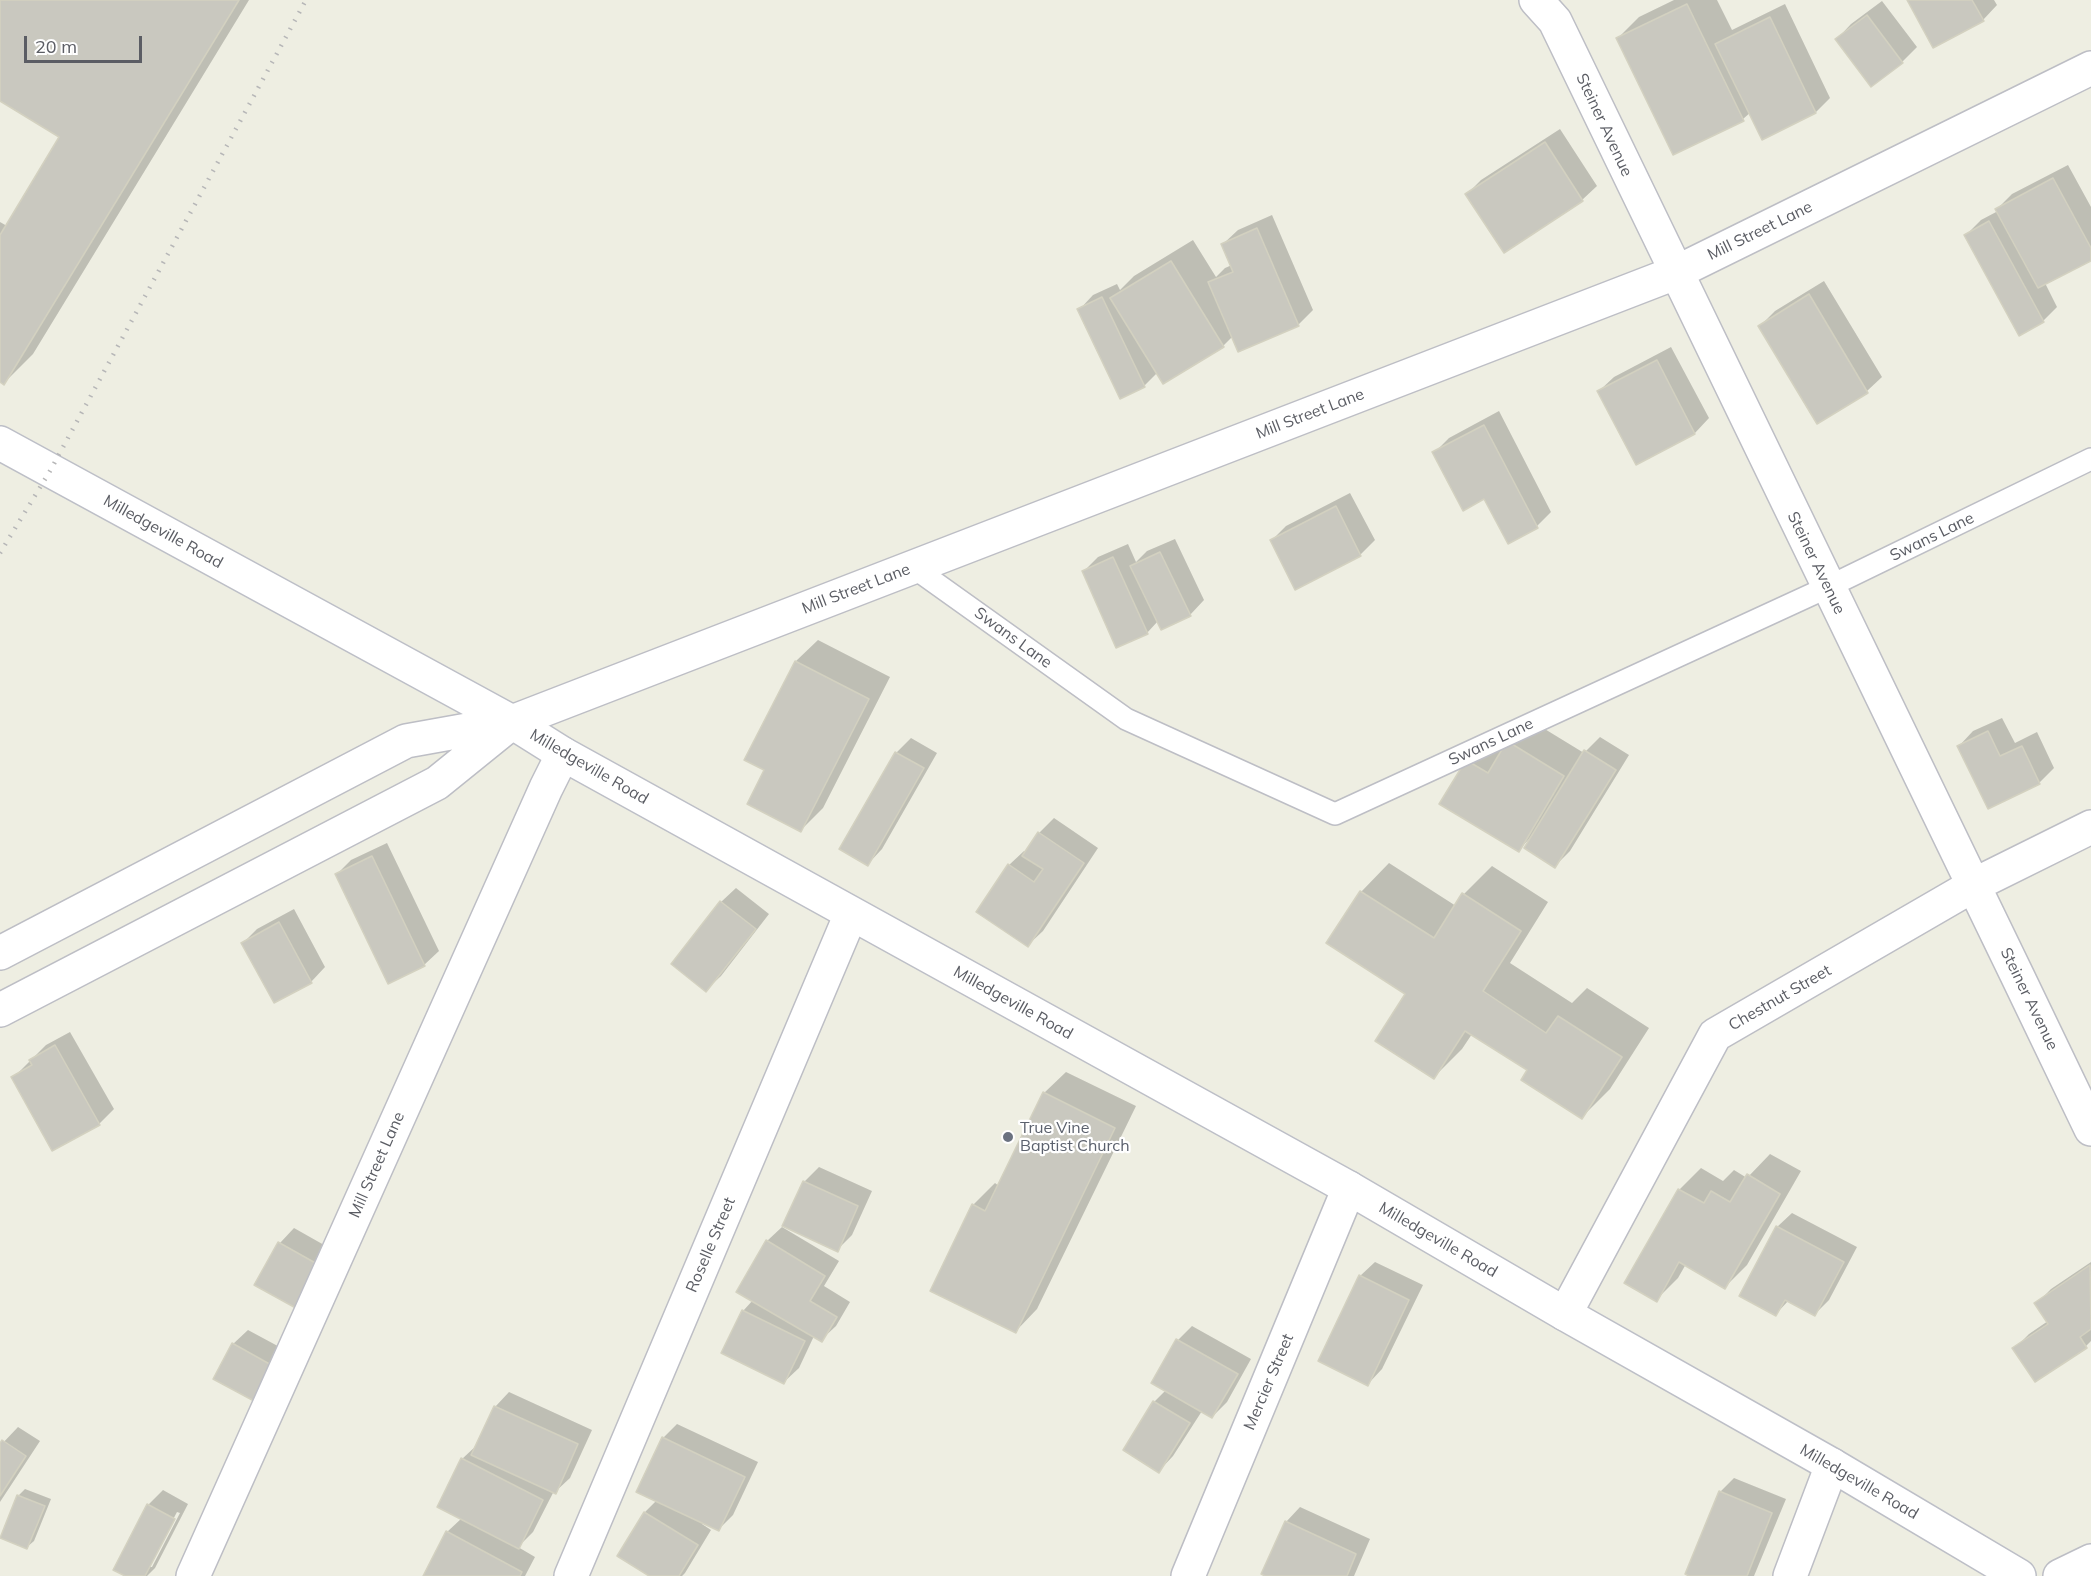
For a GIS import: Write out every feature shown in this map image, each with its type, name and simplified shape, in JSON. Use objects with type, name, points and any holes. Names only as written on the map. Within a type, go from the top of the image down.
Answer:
[{"type":"street","name":"Steiner Avenue","points":[[1536,0],[1555,21],[1674,273],[2091,1129]]},
{"type":"street","name":"Mill Street Lane","points":[[0,953],[406,741],[512,722],[1674,273],[2091,68]]},
{"type":"street","name":"Milledgeville Road","points":[[0,443],[512,722],[563,754],[1349,1188],[1565,1314],[1832,1465],[2019,1576]]},
{"type":"street","name":"Mill Street Lane","points":[[0,1010],[437,783],[512,722]]},
{"type":"street","name":"Mill Street Lane","points":[[193,1576],[563,754]]},
{"type":"street","name":"Chestnut Street","points":[[1565,1314],[1715,1035],[1974,885],[2091,827]]},
{"type":"street","name":"Roselle Street","points":[[571,1576],[851,914]]},
{"type":"street","name":"Mercier Street","points":[[1188,1576],[1349,1188]]},
{"type":"street","points":[[1790,1576],[1832,1465]]},
{"type":"street","points":[[2060,1576],[2091,1561]]},
{"type":"lane","name":"Swans Lane","points":[[913,567],[1126,719],[1335,814],[1828,587],[2091,459]]},
{"type":"building","points":[[0,0],[239,0],[4,385],[0,382],[0,235],[59,137],[0,101]]},
{"type":"building","points":[[1907,0],[1972,0],[1984,21],[1933,48]]},
{"type":"building","points":[[1687,4],[1744,121],[1673,155],[1616,38]]},
{"type":"building","points":[[1867,15],[1903,63],[1871,87],[1835,39]]},
{"type":"building","points":[[1770,17],[1816,113],[1762,140],[1715,44]]},
{"type":"building","points":[[1545,142],[1583,201],[1504,253],[1465,194]]},
{"type":"building","points":[[2053,178],[2091,248],[2091,261],[2038,288],[1995,209]]},
{"type":"building","points":[[1989,221],[2044,322],[2019,336],[1964,235]]},
{"type":"building","points":[[1257,228],[1299,326],[1238,352],[1208,282],[1233,272],[1221,244]]},
{"type":"building","points":[[1171,261],[1224,347],[1163,384],[1110,298]]},
{"type":"building","points":[[1809,294],[1868,393],[1817,424],[1758,326]]},
{"type":"building","points":[[1102,297],[1145,387],[1120,399],[1077,309]]},
{"type":"building","points":[[1657,360],[1695,434],[1636,465],[1597,391]]},
{"type":"building","points":[[1484,425],[1538,528],[1508,544],[1484,499],[1463,511],[1432,452]]},
{"type":"building","points":[[1336,506],[1361,556],[1295,590],[1270,540]]},
{"type":"building","points":[[1160,552],[1191,616],[1161,630],[1130,566]]},
{"type":"building","points":[[1113,557],[1148,634],[1116,648],[1082,571]]},
{"type":"building","points":[[795,661],[869,699],[801,832],[747,804],[764,770],[744,760]]},
{"type":"building","points":[[1988,731],[2000,756],[2022,746],[2040,784],[1988,809],[1957,746]]},
{"type":"building","points":[[1507,741],[1564,776],[1519,852],[1439,804],[1466,760],[1488,773]]},
{"type":"building","points":[[1584,750],[1616,770],[1555,868],[1524,848]]},
{"type":"building","points":[[895,752],[924,768],[868,866],[839,849]]},
{"type":"building","points":[[1038,832],[1084,863],[1028,947],[976,912],[1008,864],[1034,882],[1043,869],[1022,856]]},
{"type":"building","points":[[372,856],[425,966],[388,984],[335,874]]},
{"type":"building","points":[[1360,891],[1434,938],[1462,893],[1521,931],[1483,991],[1546,1033],[1558,1016],[1622,1057],[1582,1119],[1521,1080],[1527,1070],[1465,1031],[1434,1079],[1375,1041],[1405,994],[1326,943]]},
{"type":"building","points":[[720,901],[756,929],[706,992],[671,964]]},
{"type":"building","points":[[279,922],[312,983],[274,1003],[241,943]]},
{"type":"building","points":[[55,1045],[100,1125],[52,1151],[11,1077],[32,1065],[29,1060]]},
{"type":"building","points":[[1043,1092],[1115,1128],[1016,1333],[930,1291],[972,1204],[985,1211]]},
{"type":"building","points":[[1747,1174],[1780,1194],[1725,1289],[1679,1262],[1657,1302],[1624,1283],[1678,1189],[1704,1203],[1711,1191],[1730,1202]]},
{"type":"building","points":[[803,1181],[858,1206],[838,1252],[782,1226]]},
{"type":"building","points":[[1776,1226],[1844,1262],[1815,1316],[1785,1300],[1776,1316],[1739,1296]]},
{"type":"building","points":[[766,1240],[825,1276],[810,1301],[837,1317],[822,1342],[736,1292]]},
{"type":"building","points":[[278,1242],[326,1269],[303,1312],[254,1285]]},
{"type":"building","points":[[2090,1265],[2091,1329],[2080,1337],[2087,1348],[2035,1382],[2012,1348],[2048,1324],[2034,1303]]},
{"type":"building","points":[[1359,1275],[1409,1300],[1368,1386],[1318,1361]]},
{"type":"building","points":[[742,1310],[805,1341],[784,1384],[721,1353]]},
{"type":"building","points":[[1176,1339],[1238,1374],[1212,1418],[1151,1383]]},
{"type":"building","points":[[232,1343],[273,1366],[254,1401],[213,1379]]},
{"type":"building","points":[[1153,1401],[1190,1423],[1159,1473],[1123,1450]]},
{"type":"building","points":[[494,1406],[578,1444],[556,1494],[471,1455]]},
{"type":"building","points":[[662,1437],[745,1477],[719,1531],[636,1492]]},
{"type":"building","points":[[2,1440],[26,1456],[0,1496],[0,1443]]},
{"type":"building","points":[[461,1458],[543,1500],[519,1549],[437,1507]]},
{"type":"building","points":[[1719,1491],[1772,1513],[1747,1576],[1689,1576],[1685,1574]]},
{"type":"building","points":[[17,1495],[45,1506],[27,1549],[0,1538]]},
{"type":"building","points":[[147,1504],[175,1519],[145,1576],[125,1576],[113,1570]]},
{"type":"building","points":[[644,1512],[698,1545],[679,1576],[649,1576],[617,1556]]},
{"type":"building","points":[[1285,1521],[1356,1554],[1347,1576],[1265,1576],[1261,1574]]},
{"type":"building","points":[[446,1531],[522,1572],[520,1576],[423,1576]]},
{"type":"railway","points":[[0,553],[50,471],[306,0]]},
{"type":"place","name":"True Vine Baptist Church","points":[[1008,1137]]}]
